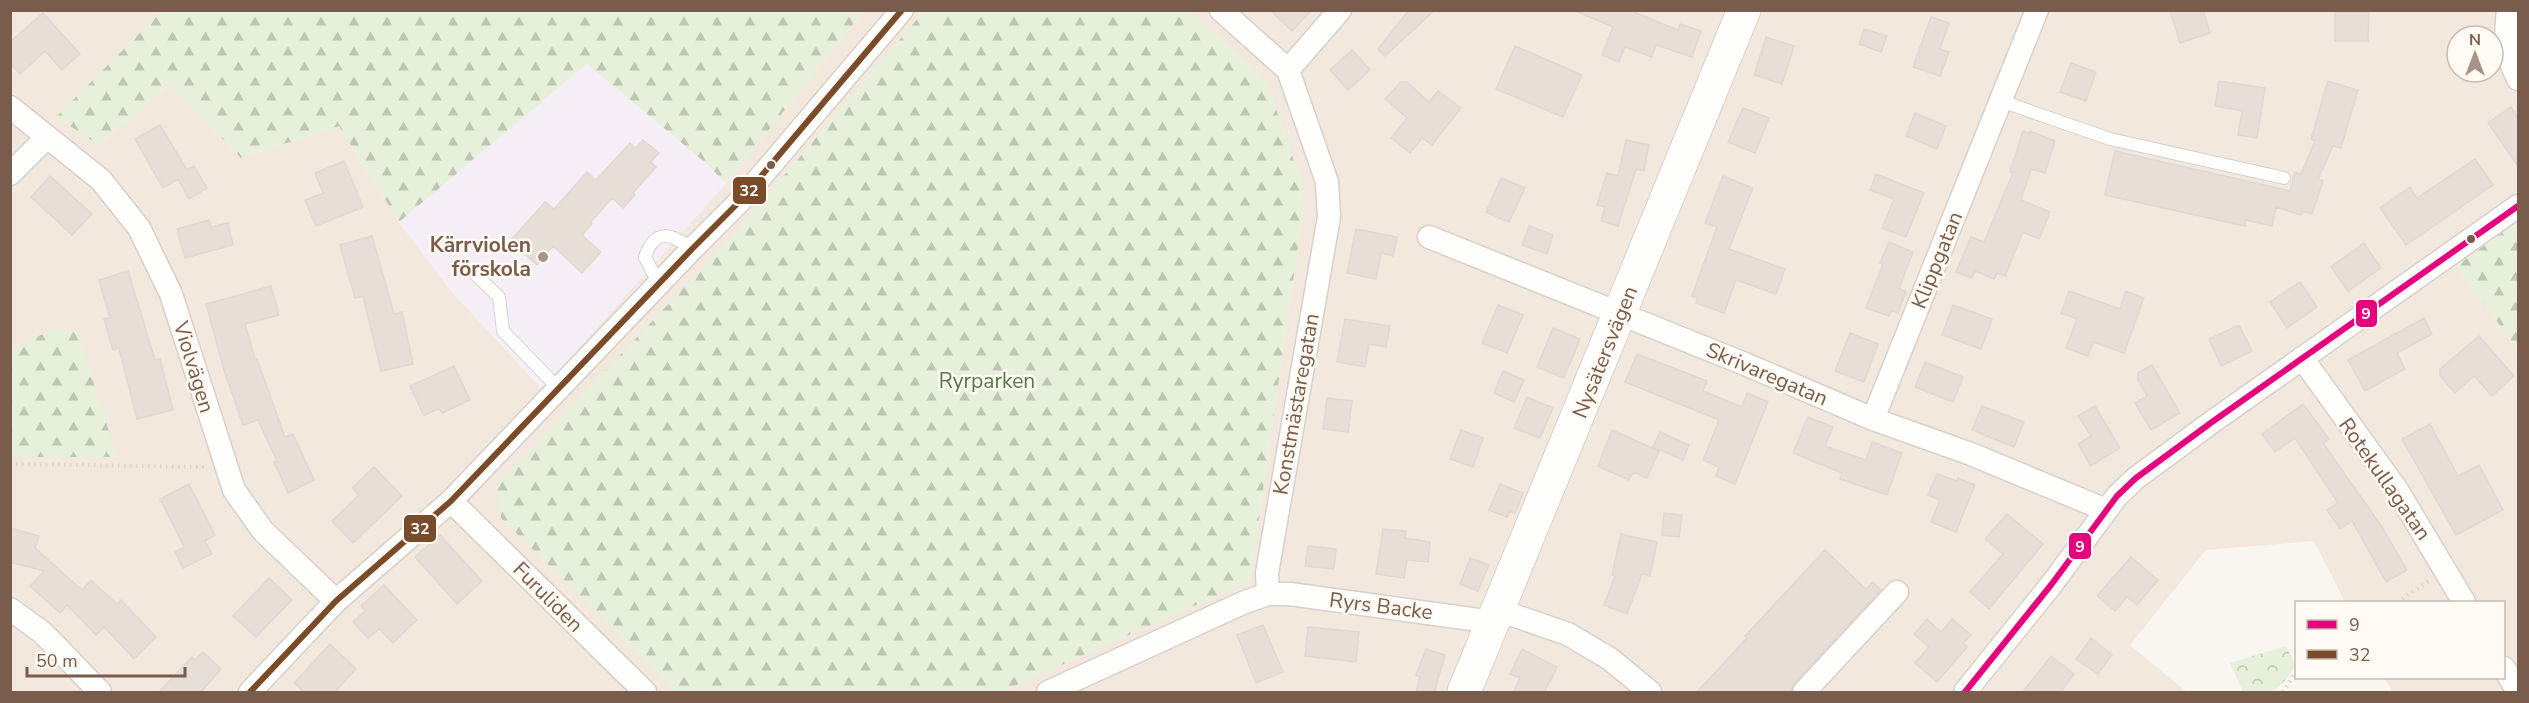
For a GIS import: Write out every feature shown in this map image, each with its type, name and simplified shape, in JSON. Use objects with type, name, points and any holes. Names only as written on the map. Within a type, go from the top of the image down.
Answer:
[{"type":"street","points":[[250,693],[336,601],[451,501],[741,200],[902,10]]},
{"type":"street","name":"Konstmästaregatan","points":[[1221,10],[1288,70],[1327,182],[1329,217],[1267,573],[1268,594]]},
{"type":"street","points":[[1288,70],[1340,10]]},
{"type":"street","name":"Nysätersvägen","points":[[1464,693],[1621,315],[1744,10]]},
{"type":"street","name":"Klippgatan","points":[[1874,419],[2037,10]]},
{"type":"street","points":[[2508,10],[2505,34],[2508,58],[2518,79]]},
{"type":"street","name":"Violvägen","points":[[10,107],[101,180],[139,228],[171,294],[234,490],[263,531],[336,601]]},
{"type":"street","points":[[10,174],[47,137]]},
{"type":"street","points":[[1965,693],[2051,585],[2106,510],[2136,478],[2518,206]]},
{"type":"street","name":"Skrivaregatan","points":[[1429,237],[1745,364],[1874,419],[1971,454],[2106,510]]},
{"type":"street","name":"Rotekullagatan","points":[[2302,358],[2397,490],[2463,601]]},
{"type":"street","name":"Furuliden","points":[[451,501],[645,693]]},
{"type":"street","points":[[1804,693],[1897,592]]},
{"type":"street","points":[[1048,693],[1245,602],[1268,594]]},
{"type":"street","name":"Ryrs Backe","points":[[1268,594],[1496,616],[1568,634],[1610,658],[1650,693]]},
{"type":"street","points":[[10,609],[43,633],[89,689]]},
{"type":"street","points":[[2505,670],[2518,693]]},
{"type":"lane","points":[[2001,101],[2110,140],[2284,178]]},
{"type":"lane","points":[[662,280],[653,273],[645,257],[648,248],[657,239],[666,235],[674,236],[692,249]]},
{"type":"lane","points":[[477,276],[499,297],[503,331],[559,389]]},
{"type":"path","points":[[10,464],[207,467],[224,464]]},
{"type":"path","points":[[2400,601],[2445,571]]},
{"type":"path","points":[[2283,693],[2295,674]]},
{"type":"shaded area","points":[[11,11],[162,11],[57,117],[99,145],[170,84],[241,158],[339,126],[399,222],[452,292],[542,389],[726,183],[864,11],[924,11],[729,240],[501,518],[676,692],[11,692],[11,457],[117,457],[11,351]]},
{"type":"shaded area","points":[[1188,11],[2518,11],[2518,221],[2456,266],[2518,350],[2518,692],[2393,692],[2385,679],[2505,679],[2505,601],[2344,601],[2314,541],[2206,550],[2130,645],[2187,692],[1001,692],[1250,581],[1303,212],[1301,181],[1266,80]]},
{"type":"shaded area","name":"Kärrviolen förskola","points":[[587,64],[701,159],[726,183],[542,389],[452,292],[399,222]]},
{"type":"green space","points":[[162,11],[864,11],[726,183],[701,159],[587,64],[399,222],[339,126],[241,158],[170,84],[99,145],[56,117]]},
{"type":"green space","name":"Ryrparken","points":[[924,11],[1188,11],[1266,80],[1301,181],[1303,212],[1250,581],[1001,692],[676,692],[501,518],[497,485],[729,240]]},
{"type":"green space","points":[[2518,221],[2518,350],[2456,266]]},
{"type":"green space","points":[[52,329],[77,331],[117,457],[11,457],[11,351]]},
{"type":"green space","points":[[2286,646],[2295,667],[2284,682],[2274,690],[2243,692],[2230,663]]},
{"type":"building","points":[[1270,10],[1312,10],[1292,31]]},
{"type":"building","points":[[1409,10],[1435,10],[1385,56],[1378,49]]},
{"type":"building","points":[[1573,10],[1629,10],[1678,30],[1680,24],[1701,31],[1692,57],[1656,45],[1652,57],[1625,47],[1619,62],[1602,55],[1613,27]]},
{"type":"building","points":[[2170,10],[2203,10],[2210,33],[2180,43]]},
{"type":"building","points":[[2335,12],[2369,12],[2368,41],[2335,41]]},
{"type":"building","points":[[43,13],[80,54],[62,70],[45,51],[20,74],[10,63],[10,42]]},
{"type":"building","points":[[1931,17],[1949,23],[1940,49],[1949,52],[1940,76],[1913,67]]},
{"type":"building","points":[[1864,29],[1887,36],[1881,52],[1859,44]]},
{"type":"building","points":[[1766,37],[1794,46],[1782,84],[1754,75]]},
{"type":"building","points":[[1515,46],[1582,75],[1563,117],[1496,89]]},
{"type":"building","points":[[1352,50],[1370,70],[1348,90],[1330,70]]},
{"type":"building","points":[[2071,63],[2096,72],[2086,101],[2060,92]]},
{"type":"building","points":[[2219,81],[2265,88],[2257,138],[2238,135],[2242,111],[2215,106]]},
{"type":"building","points":[[2328,81],[2358,90],[2341,148],[2333,146],[2318,179],[2323,181],[2312,214],[2302,211],[2301,215],[2276,207],[2272,226],[2246,220],[2245,226],[2105,195],[2115,151],[2290,191],[2295,172],[2301,174],[2315,141],[2311,139]]},
{"type":"building","points":[[1401,82],[1407,82],[1429,102],[1438,91],[1461,108],[1432,145],[1422,138],[1410,153],[1391,138],[1407,118],[1385,99]]},
{"type":"building","points":[[2511,107],[2518,118],[2518,166],[2488,123]]},
{"type":"building","points":[[1743,108],[1769,118],[1755,153],[1728,142]]},
{"type":"building","points":[[1915,113],[1946,126],[1937,149],[1906,136]]},
{"type":"building","points":[[160,125],[187,170],[194,166],[207,188],[189,199],[178,179],[163,188],[135,139]]},
{"type":"building","points":[[2023,131],[2029,133],[2030,131],[2055,141],[2045,173],[2031,169],[2021,200],[2050,212],[2039,239],[2023,232],[2005,276],[1997,273],[1994,279],[1975,271],[1972,278],[1956,272],[1971,237],[1984,242],[2013,173],[2010,172]]},
{"type":"building","points":[[643,140],[659,153],[651,162],[656,167],[623,208],[612,198],[591,222],[592,224],[582,235],[601,252],[582,273],[553,246],[537,265],[510,241],[545,202],[554,209],[587,172],[596,180],[630,143],[636,148]]},
{"type":"building","points":[[1626,140],[1649,145],[1644,171],[1636,169],[1618,226],[1601,221],[1605,207],[1597,205],[1607,173],[1618,176]]},
{"type":"building","points":[[2475,159],[2493,185],[2406,245],[2380,208],[2410,187],[2417,198]]},
{"type":"building","points":[[344,161],[363,207],[316,226],[305,200],[323,193],[315,173]]},
{"type":"building","points":[[1876,174],[1924,193],[1906,237],[1882,228],[1894,199],[1870,190]]},
{"type":"building","points":[[50,176],[92,214],[72,235],[31,197]]},
{"type":"building","points":[[1723,176],[1753,188],[1729,249],[1785,269],[1776,294],[1736,280],[1724,313],[1696,303],[1698,298],[1692,296],[1717,227],[1705,223]]},
{"type":"building","points":[[1501,178],[1525,188],[1509,222],[1486,212]]},
{"type":"building","points":[[209,220],[211,227],[228,223],[233,245],[185,258],[177,229]]},
{"type":"building","points":[[1529,226],[1553,235],[1547,254],[1522,245]]},
{"type":"building","points":[[1356,229],[1397,237],[1393,256],[1381,253],[1376,279],[1347,273]]},
{"type":"building","points":[[372,236],[394,314],[402,312],[413,364],[381,371],[363,296],[355,298],[340,245]]},
{"type":"building","points":[[1889,242],[1913,252],[1899,288],[1906,292],[1898,313],[1891,310],[1889,316],[1866,308]]},
{"type":"building","points":[[2364,243],[2381,268],[2348,291],[2331,267]]},
{"type":"building","points":[[128,271],[155,360],[160,359],[173,410],[137,419],[119,348],[113,350],[104,319],[110,318],[99,280]]},
{"type":"building","points":[[2300,282],[2317,307],[2287,328],[2270,302]]},
{"type":"building","points":[[271,286],[279,315],[245,324],[255,359],[257,359],[285,437],[293,434],[314,480],[288,493],[274,462],[277,461],[258,420],[243,425],[224,370],[206,304]]},
{"type":"building","points":[[2069,291],[2120,309],[2126,291],[2144,298],[2124,353],[2093,342],[2088,356],[2066,348],[2077,319],[2061,313]]},
{"type":"building","points":[[1498,305],[1523,315],[1507,353],[1482,343]]},
{"type":"building","points":[[1953,305],[1992,319],[1981,349],[1942,335]]},
{"type":"building","points":[[2424,318],[2432,334],[2397,353],[2405,369],[2365,391],[2348,360]]},
{"type":"building","points":[[1345,319],[1390,326],[1386,347],[1369,344],[1365,367],[1337,362]]},
{"type":"building","points":[[2239,325],[2252,351],[2221,366],[2209,339]]},
{"type":"building","points":[[1553,328],[1580,339],[1564,378],[1537,367]]},
{"type":"building","points":[[1850,333],[1878,344],[1864,382],[1835,371]]},
{"type":"building","points":[[2479,336],[2514,376],[2492,396],[2474,376],[2455,393],[2440,376],[2440,369]]},
{"type":"building","points":[[1637,354],[1707,381],[1703,391],[1742,407],[1747,393],[1768,402],[1735,484],[1716,476],[1719,467],[1703,460],[1719,420],[1625,382]]},
{"type":"building","points":[[1925,362],[1963,377],[1953,402],[1915,387]]},
{"type":"building","points":[[2152,365],[2180,413],[2151,430],[2135,403],[2147,396],[2138,380],[2138,373]]},
{"type":"building","points":[[454,366],[470,400],[442,413],[439,408],[424,416],[410,386]]},
{"type":"building","points":[[1503,371],[1524,380],[1514,402],[1494,393]]},
{"type":"building","points":[[1527,397],[1553,408],[1540,438],[1514,428]]},
{"type":"building","points":[[1327,398],[1352,401],[1348,432],[1323,429]]},
{"type":"building","points":[[2303,404],[2329,439],[2323,443],[2382,527],[2407,570],[2386,582],[2352,521],[2340,529],[2327,510],[2338,503],[2295,438],[2275,452],[2262,434]]},
{"type":"building","points":[[1982,406],[2024,422],[2014,447],[1972,430]]},
{"type":"building","points":[[2095,406],[2120,448],[2091,466],[2078,444],[2091,436],[2078,416]]},
{"type":"building","points":[[1808,417],[1833,427],[1825,446],[1866,460],[1872,442],[1902,453],[1887,495],[1840,479],[1842,473],[1793,453]]},
{"type":"building","points":[[2430,424],[2458,476],[2479,465],[2503,510],[2456,535],[2402,439]]},
{"type":"building","points":[[1461,430],[1483,438],[1473,467],[1450,459]]},
{"type":"building","points":[[1612,430],[1659,451],[1647,478],[1633,472],[1629,480],[1598,466]]},
{"type":"building","points":[[1660,432],[1689,445],[1683,460],[1653,447]]},
{"type":"building","points":[[374,467],[402,496],[353,543],[332,521],[359,495],[352,488]]},
{"type":"building","points":[[1937,474],[1957,481],[1958,478],[1975,485],[1956,532],[1931,522],[1940,500],[1928,495]]},
{"type":"building","points":[[189,484],[215,535],[205,541],[212,554],[183,568],[175,552],[184,547],[160,499]]},
{"type":"building","points":[[1500,484],[1523,493],[1515,514],[1510,511],[1507,517],[1489,510]]},
{"type":"building","points":[[1664,513],[1682,515],[1679,537],[1662,535]]},
{"type":"building","points":[[2007,514],[2043,544],[1989,609],[1970,592],[2003,554],[1985,539]]},
{"type":"building","points":[[10,528],[39,536],[35,548],[82,590],[91,580],[117,604],[121,600],[156,637],[134,659],[104,627],[96,635],[67,605],[60,613],[30,586],[44,571],[10,562]]},
{"type":"building","points":[[1383,529],[1406,531],[1405,538],[1430,542],[1428,562],[1407,560],[1404,578],[1376,574]]},
{"type":"building","points":[[1621,534],[1657,542],[1650,576],[1642,574],[1627,614],[1604,605],[1615,576],[1612,575]]},
{"type":"building","points":[[440,535],[482,581],[457,604],[415,557]]},
{"type":"building","points":[[1308,546],[1336,549],[1334,569],[1305,566]]},
{"type":"building","points":[[1825,550],[1866,589],[1873,582],[1881,590],[1794,683],[1791,693],[1696,693],[1747,638],[1745,636]]},
{"type":"building","points":[[2131,557],[2158,580],[2137,605],[2127,597],[2115,611],[2097,596]]},
{"type":"building","points":[[1470,558],[1489,565],[1478,591],[1460,584]]},
{"type":"building","points":[[269,578],[292,600],[256,637],[233,616]]},
{"type":"building","points":[[384,585],[417,620],[393,643],[379,629],[368,638],[353,622],[365,611],[361,606]]},
{"type":"building","points":[[1927,619],[1941,632],[1952,619],[1971,635],[1963,643],[1967,647],[1937,682],[1915,663],[1929,647],[1914,634]]},
{"type":"building","points":[[1263,625],[1283,672],[1256,683],[1237,635]]},
{"type":"building","points":[[1308,627],[1359,632],[1356,662],[1305,656]]},
{"type":"building","points":[[2091,638],[2112,655],[2098,674],[2076,659]]},
{"type":"building","points":[[330,644],[356,669],[334,693],[305,693],[294,683]]},
{"type":"building","points":[[1426,649],[1445,655],[1434,693],[1416,693],[1420,677],[1416,675]]},
{"type":"building","points":[[1522,649],[1557,667],[1544,693],[1513,693],[1520,678],[1510,674]]},
{"type":"building","points":[[203,652],[221,669],[200,693],[158,693],[192,657],[195,660]]},
{"type":"building","points":[[2051,656],[2074,674],[2060,693],[2022,693]]},
{"type":"transit line","name":"32","points":[[250,692],[336,601],[451,501],[741,200],[902,10]]},
{"type":"transit line","name":"9","points":[[1965,692],[2051,585],[2117,496],[2136,478],[2518,206]]},
{"type":"place","name":"Kärrviolen förskola","points":[[543,257]]}]
